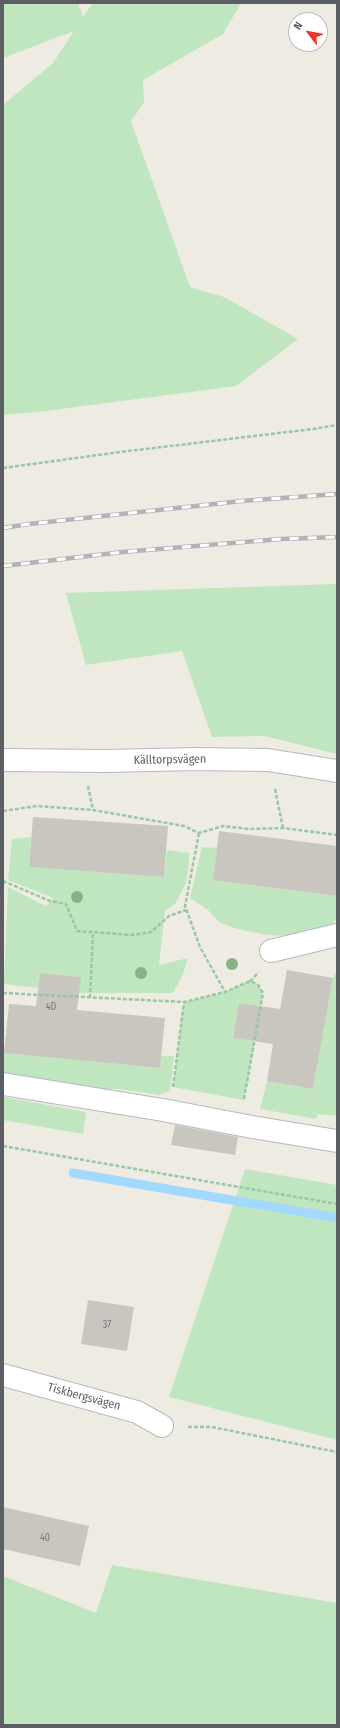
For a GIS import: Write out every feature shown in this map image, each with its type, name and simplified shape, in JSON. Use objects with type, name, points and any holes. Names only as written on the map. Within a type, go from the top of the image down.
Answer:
[{"type":"street","name":"Källtorpsvägen","points":[[3,760],[268,760],[337,771]]},
{"type":"street","points":[[271,951],[337,935]]},
{"type":"street","points":[[3,1084],[337,1141]]},
{"type":"street","name":"Tiskbergsvägen","points":[[3,1375],[137,1412],[162,1426]]},
{"type":"path","points":[[3,468],[337,425]]},
{"type":"path","points":[[87,784],[93,810]]},
{"type":"path","points":[[275,789],[283,828]]},
{"type":"path","points":[[3,811],[37,806],[93,810],[184,826],[199,833],[223,826],[248,829],[283,828],[337,835]]},
{"type":"path","points":[[199,833],[185,906],[200,947],[225,992]]},
{"type":"path","points":[[3,881],[50,901],[66,904],[77,931],[133,935],[151,932],[169,916],[186,910]]},
{"type":"path","points":[[90,998],[93,932]]},
{"type":"path","points":[[3,993],[184,1002],[225,992],[250,981],[254,978],[271,951]]},
{"type":"path","points":[[240,1124],[263,992],[258,985],[250,981]]},
{"type":"path","points":[[168,1111],[173,1086],[184,1002]]},
{"type":"path","points":[[3,1146],[337,1204]]},
{"type":"path","points":[[162,1426],[212,1427],[337,1452]]},
{"type":"green space","points":[[3,3],[78,3],[83,17],[93,3],[241,3],[223,34],[143,80],[144,103],[131,121],[190,287],[224,297],[298,339],[236,386],[46,411],[3,415],[3,105],[53,63],[74,31],[3,58]]},
{"type":"green space","points":[[337,584],[337,754],[264,736],[212,737],[182,651],[86,665],[66,593]]},
{"type":"green space","points":[[31,837],[29,867],[164,877],[167,850],[189,853],[186,883],[175,904],[165,911],[159,965],[188,958],[183,974],[173,993],[79,993],[80,977],[40,973],[38,988],[4,984],[8,887],[46,906],[53,898],[8,880],[12,839]]},
{"type":"green space","points":[[202,847],[217,848],[213,880],[337,896],[337,916],[333,924],[311,934],[293,936],[268,935],[237,929],[219,922],[208,910],[190,898]]},
{"type":"green space","points":[[337,971],[337,1116],[318,1114],[316,1119],[260,1109],[267,1081],[313,1089],[333,978]]},
{"type":"green space","points":[[250,981],[258,985],[263,993],[261,1006],[239,1003],[233,1037],[255,1042],[244,1100],[173,1087],[184,1002],[225,992]]},
{"type":"green space","points":[[3,1044],[4,1053],[160,1068],[161,1056],[174,1056],[170,1091],[159,1095],[118,1089],[89,1089],[3,1074]]},
{"type":"green space","points":[[3,1097],[86,1112],[83,1134],[3,1120]]},
{"type":"green space","points":[[245,1169],[337,1185],[337,1440],[169,1397]]},
{"type":"green space","points":[[112,1565],[337,1603],[337,1725],[3,1725],[3,1576],[96,1613]]},
{"type":"building","points":[[33,817],[168,826],[164,877],[29,867]]},
{"type":"building","points":[[219,831],[337,846],[337,896],[213,880]]},
{"type":"building","points":[[287,970],[333,978],[313,1089],[267,1081],[273,1044],[233,1038],[239,1003],[280,1009]]},
{"type":"building","points":[[40,973],[81,977],[77,1010],[165,1018],[160,1068],[4,1053],[9,1004],[36,1006]]},
{"type":"building","points":[[175,1125],[238,1137],[235,1155],[171,1145]]},
{"type":"building","points":[[88,1300],[134,1307],[127,1351],[81,1344]]},
{"type":"building","points":[[3,1507],[89,1526],[80,1566],[3,1549]]},
{"type":"waterway","points":[[73,1173],[337,1218]]},
{"type":"railway","points":[[3,528],[242,501],[337,494]]},
{"type":"railway","points":[[3,566],[123,552],[281,539],[337,537]]}]
